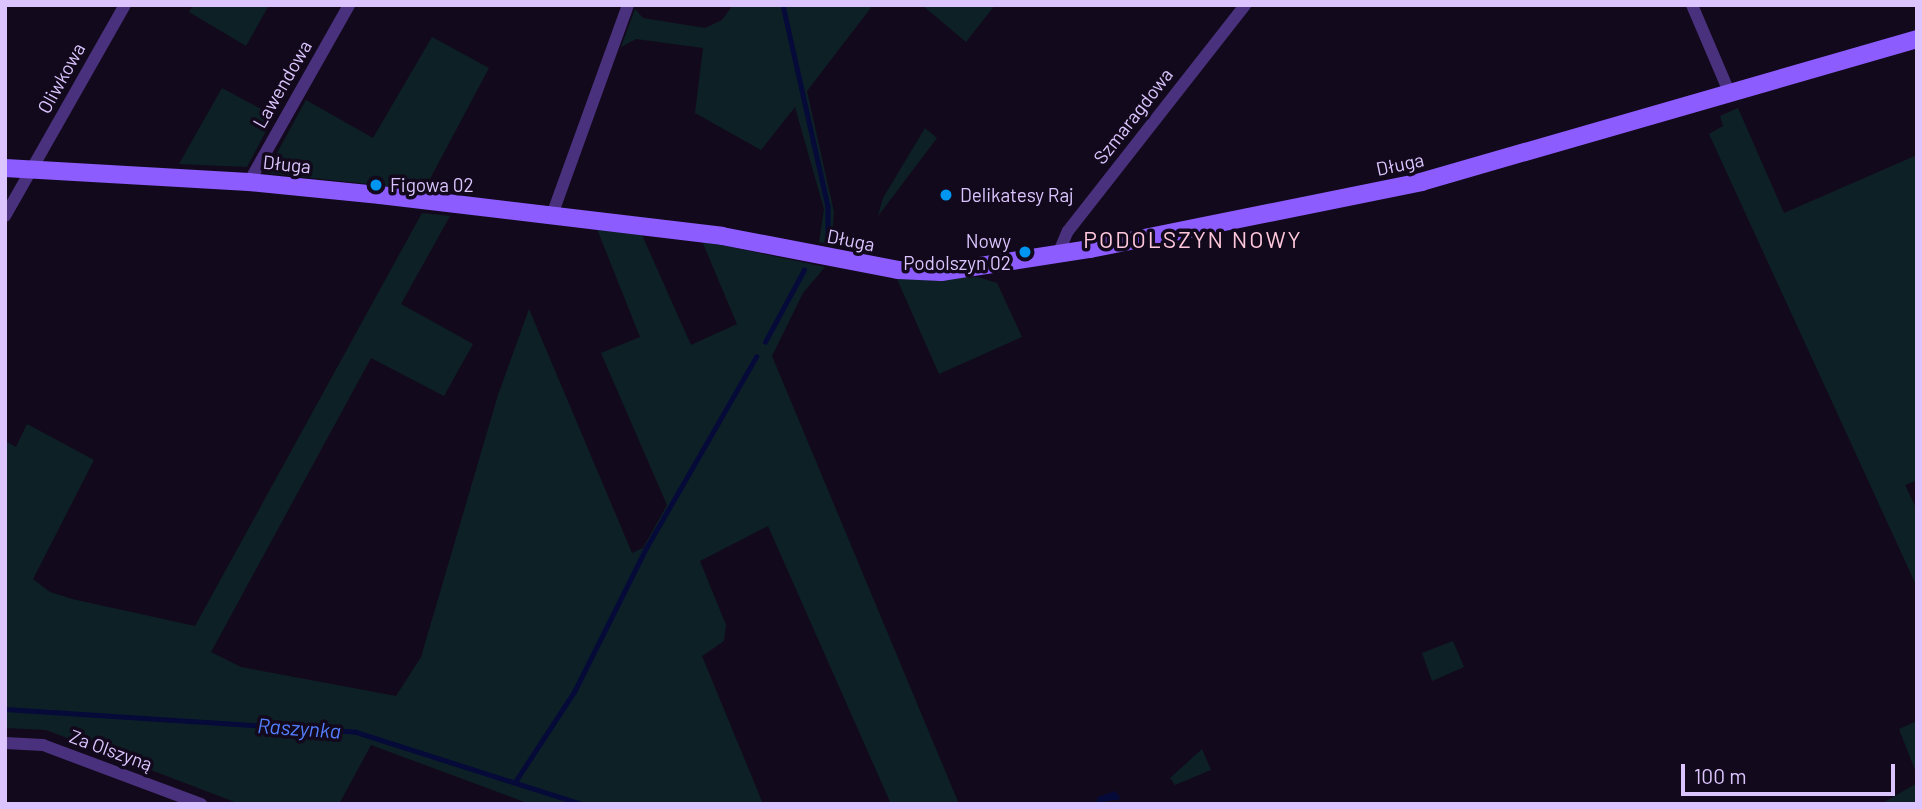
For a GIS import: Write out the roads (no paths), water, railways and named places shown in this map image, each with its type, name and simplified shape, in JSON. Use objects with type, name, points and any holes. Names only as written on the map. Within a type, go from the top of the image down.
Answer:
[{"type":"street","name":"Oliwkowa","points":[[5,216],[125,5]]},
{"type":"street","name":"Lawendowa","points":[[249,182],[349,5]]},
{"type":"street","points":[[552,215],[628,5]]},
{"type":"street","name":"Szmaragdowa","points":[[1058,254],[1068,231],[1245,5]]},
{"type":"street","points":[[1692,5],[1730,94]]},
{"type":"street","name":"Długa","points":[[5,168],[249,182],[552,215],[722,236],[898,270],[940,272],[1058,254],[1421,182],[1917,39]]},
{"type":"street","name":"Za Olszyną","points":[[5,743],[43,745],[201,804]]},
{"type":"waterway","points":[[783,5],[828,206],[828,237]]},
{"type":"waterway","points":[[765,342],[804,270]]},
{"type":"waterway","points":[[515,782],[574,692],[645,550],[756,357]]},
{"type":"waterway","name":"Raszynka","points":[[5,709],[356,732],[582,804]]},
{"type":"place","name":"Figowa 02","points":[[376,185]]},
{"type":"place","name":"Delikatesy Raj","points":[[946,195]]},
{"type":"place","name":"Nowy Podolszyn 02","points":[[1025,252]]},
{"type":"district","name":"PODOLSZYN NOWY","points":[[1193,239]]}]
